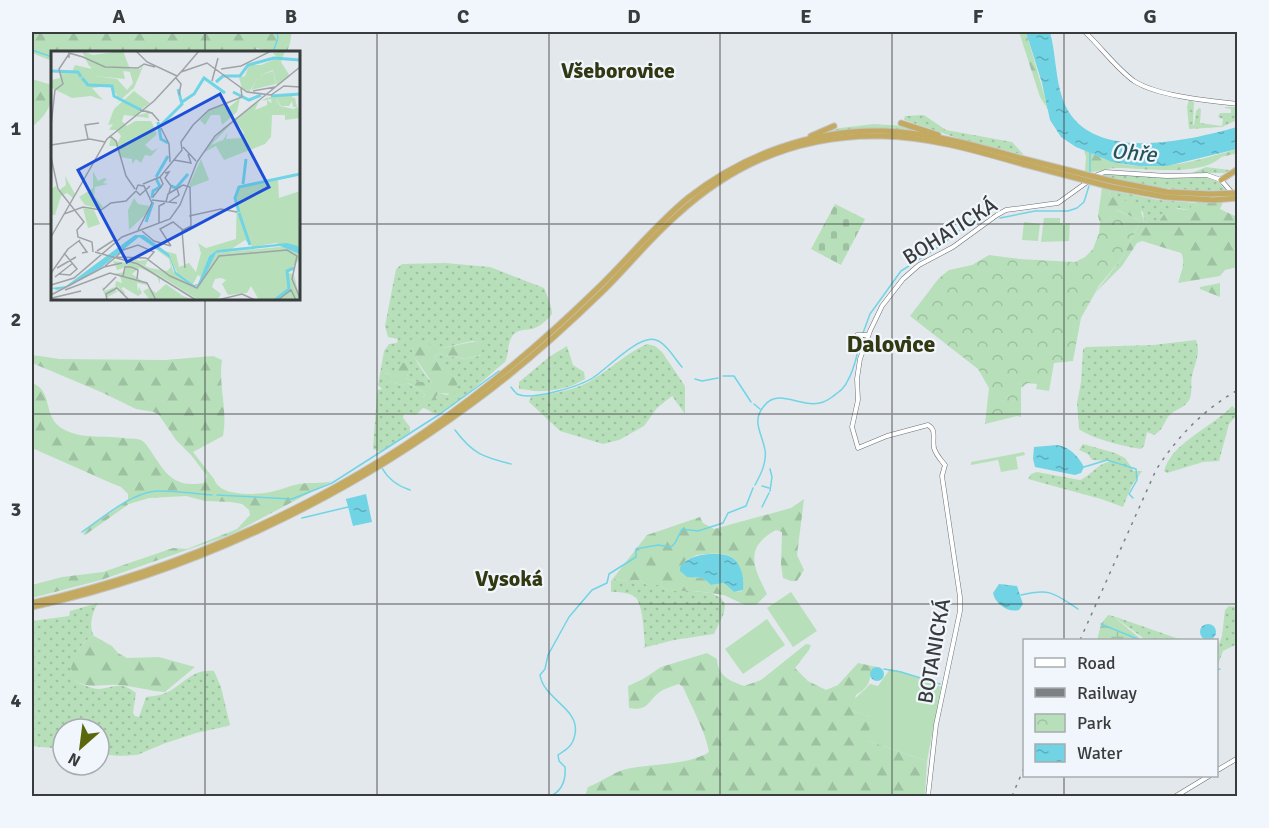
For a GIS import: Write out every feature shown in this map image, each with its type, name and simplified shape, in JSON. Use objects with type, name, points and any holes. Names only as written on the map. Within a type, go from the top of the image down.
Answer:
[{"type":"highway","points":[[901,123],[1024,161]]},
{"type":"highway","points":[[32,603],[117,579],[207,547],[277,516],[363,470],[460,406],[543,340],[687,199],[722,173],[765,152],[805,139],[834,126]]},
{"type":"highway","points":[[805,139],[841,133],[882,131],[957,141]]},
{"type":"highway","points":[[32,608],[118,584],[220,547],[301,510],[385,462],[473,403],[547,343],[603,291],[690,203],[725,177],[768,155],[808,143],[842,138],[883,136],[917,139],[956,145],[1166,197],[1238,199]]},
{"type":"highway","points":[[1221,180],[1238,170]]},
{"type":"highway","points":[[1111,184],[1167,192],[1238,193]]},
{"type":"street","points":[[1085,32],[1131,78],[1141,84],[1184,97],[1238,104]]},
{"type":"street","name":"BOHATICKÁ","points":[[942,476],[945,465],[934,447],[934,429],[928,425],[886,436],[858,448],[852,427],[858,400],[858,369],[863,337],[882,306],[910,271],[953,247],[1006,210],[1058,203],[1097,175],[1105,172],[1167,176],[1207,175],[1221,180]]},
{"type":"street","points":[[1221,180],[1238,199]]},
{"type":"street","name":"BOTANICKÁ","points":[[928,796],[936,725],[960,607],[954,544],[942,476]]},
{"type":"street","points":[[1218,770],[1238,758]]},
{"type":"street","points":[[1176,796],[1207,777]]},
{"type":"green space","points":[[32,32],[292,32],[287,51],[256,48],[258,51],[51,51],[51,61],[32,53]]},
{"type":"green space","points":[[1019,32],[1026,32],[1049,111],[1040,97]]},
{"type":"green space","points":[[32,79],[51,85],[51,98],[48,109],[32,127]]},
{"type":"green space","points":[[1189,100],[1194,102],[1193,125],[1196,111],[1199,108],[1201,109],[1200,123],[1222,126],[1223,119],[1218,117],[1220,113],[1231,113],[1231,109],[1225,107],[1237,107],[1237,120],[1222,127],[1189,129],[1187,107]]},
{"type":"green space","points":[[924,115],[946,130],[1012,142],[1024,155],[960,139],[904,120],[905,116]]},
{"type":"green space","points":[[874,124],[906,126],[915,130],[867,128],[830,131],[840,128]]},
{"type":"green space","points":[[1237,149],[1238,153],[1221,157],[1200,167],[1187,169],[1117,168],[1085,171],[1084,151],[1114,162],[1161,166],[1207,158]]},
{"type":"green space","points":[[1206,167],[1230,170],[1224,173],[1192,173]]},
{"type":"green space","points":[[1114,173],[1205,177],[1218,182],[1226,190],[1163,188],[1101,176]]},
{"type":"green space","points":[[1102,188],[1109,190],[1110,196],[1140,208],[1144,222],[1151,225],[1153,221],[1159,221],[1169,208],[1189,210],[1192,205],[1197,206],[1196,202],[1223,202],[1220,209],[1237,217],[1237,267],[1225,270],[1220,276],[1178,283],[1183,264],[1181,253],[1142,241],[1137,243],[1122,266],[1095,293],[1122,258],[1140,222],[1117,210],[1104,224],[1100,223],[1098,216]]},
{"type":"green space","points":[[1109,190],[1159,200],[1196,203],[1197,206],[1189,210],[1178,208],[1152,225],[1144,222],[1143,212],[1110,196]]},
{"type":"green space","points":[[835,204],[865,219],[841,265],[811,249]]},
{"type":"green space","points":[[1116,210],[1140,222],[1122,258],[1099,286],[1081,318],[1073,361],[1054,363],[1049,391],[1036,389],[1037,384],[1028,383],[1021,388],[1021,417],[985,424],[989,388],[978,369],[910,316],[939,278],[949,270],[972,265],[989,255],[1075,262],[1085,257],[1093,249],[1100,223],[1104,224]]},
{"type":"green space","points":[[1044,218],[1060,218],[1060,223],[1070,223],[1069,241],[1041,242]]},
{"type":"green space","points":[[1024,222],[1040,224],[1038,241],[1022,240]]},
{"type":"green space","points":[[445,263],[490,267],[544,288],[552,314],[537,327],[514,334],[505,362],[446,410],[435,413],[423,408],[416,415],[404,414],[403,418],[410,427],[410,432],[381,452],[373,449],[377,395],[378,390],[382,389],[378,385],[384,351],[389,344],[397,343],[398,339],[388,337],[385,326],[396,269],[402,264]],"holes":[[[477,341],[481,355],[476,357],[455,357],[439,353],[435,356],[439,366],[455,377],[456,384],[448,395],[437,393],[427,405],[422,399],[425,395],[422,391],[407,383],[404,386],[390,381],[385,373],[390,374],[410,368],[406,379],[434,385],[417,362],[412,347],[442,348]]]},
{"type":"green space","points":[[1220,283],[1220,297],[1200,289],[1200,287]]},
{"type":"green space","points":[[411,339],[442,348],[477,341],[482,354],[466,358],[439,353],[435,356],[458,382],[454,394],[438,393],[427,405],[414,398],[415,395],[422,399],[425,395],[422,391],[408,383],[404,386],[390,381],[384,373],[392,373],[400,363],[405,363],[410,368],[406,379],[433,384],[413,355]]},
{"type":"green space","points":[[1196,340],[1198,354],[1189,400],[1168,417],[1157,433],[1154,435],[1147,432],[1144,446],[1141,449],[1099,439],[1079,429],[1077,403],[1083,349]]},
{"type":"green space","points":[[647,344],[655,346],[662,352],[685,386],[685,414],[672,396],[657,408],[644,426],[619,440],[603,444],[560,431],[529,402],[531,397],[580,386]]},
{"type":"green space","points":[[567,346],[573,365],[584,372],[585,379],[574,385],[554,390],[519,389],[519,382],[549,357]]},
{"type":"green space","points":[[32,355],[60,359],[165,360],[213,356],[222,360],[223,436],[193,452],[218,485],[230,492],[256,494],[299,484],[332,481],[230,535],[101,580],[32,598],[32,585],[62,577],[103,572],[173,548],[187,549],[237,529],[250,515],[249,510],[242,504],[231,502],[205,501],[186,496],[149,498],[129,504],[85,535],[83,534],[123,504],[128,499],[128,494],[121,487],[32,448],[32,383],[43,391],[55,422],[67,431],[83,435],[141,440],[166,472],[178,481],[193,484],[204,483],[207,476],[176,440],[159,415],[136,409],[32,363]]},
{"type":"green space","points":[[1232,406],[1237,410],[1229,424],[1219,461],[1203,462],[1167,473],[1164,471],[1168,461],[1184,443]]},
{"type":"green space","points":[[1083,444],[1115,453],[1125,458],[1134,471],[1142,471],[1131,487],[1123,507],[1028,479],[1031,474],[1037,472],[1080,480],[1103,464],[1112,461],[1092,460],[1088,454],[1079,450]]},
{"type":"green space","points":[[1024,452],[1025,455],[1016,457],[1018,469],[1001,472],[998,460],[971,465],[971,462]]},
{"type":"green space","points":[[804,499],[797,555],[804,570],[797,581],[783,578],[782,532],[776,530],[766,537],[755,551],[754,559],[758,576],[767,594],[756,605],[745,605],[724,595],[696,591],[670,591],[659,585],[647,585],[639,580],[615,579],[611,581],[647,535],[700,517],[703,523],[714,529],[791,508]],"holes":[[[725,554],[734,559],[742,572],[742,591],[734,592],[724,583],[711,585],[703,578],[695,578],[685,561],[697,555]]]},
{"type":"green space","points":[[615,579],[639,580],[647,585],[659,585],[670,591],[711,593],[721,598],[725,604],[724,613],[714,634],[674,640],[643,648],[645,646],[644,627],[638,600],[629,594],[611,592],[611,581]]},
{"type":"green space","points":[[791,592],[817,631],[793,647],[767,608]]},
{"type":"green space","points":[[98,603],[91,623],[94,636],[82,645],[72,668],[76,682],[96,689],[118,686],[131,689],[136,693],[133,713],[139,717],[146,697],[167,692],[201,672],[214,671],[221,687],[230,725],[196,733],[137,755],[120,756],[111,755],[111,717],[51,717],[51,748],[32,746],[32,621],[69,616],[70,611]]},
{"type":"green space","points":[[1229,606],[1237,607],[1237,644],[1223,651],[1218,664],[1218,646],[1222,636],[1225,610]]},
{"type":"green space","points":[[1108,615],[1113,616],[1141,639],[1097,639],[1101,624]]},
{"type":"green space","points":[[1113,616],[1179,639],[1145,639]]},
{"type":"green space","points":[[767,619],[785,645],[743,674],[725,649]]},
{"type":"green space","points":[[94,636],[127,658],[159,657],[195,667],[165,692],[76,682],[71,668],[79,649],[85,641]]},
{"type":"green space","points":[[806,644],[811,645],[809,650],[795,668],[808,681],[826,690],[838,685],[858,663],[877,667],[871,674],[866,687],[856,695],[852,710],[872,720],[869,741],[927,761],[925,796],[585,796],[588,787],[626,769],[680,762],[709,752],[701,727],[683,687],[679,684],[665,689],[644,707],[636,709],[629,708],[628,686],[661,667],[707,653],[717,659],[722,674],[744,686],[761,680]]},
{"type":"green space","points":[[890,669],[941,687],[927,761],[869,741],[870,717],[852,710],[850,705],[855,699],[870,684],[878,686]]},
{"type":"water","name":"Ohře","points":[[1026,32],[1050,32],[1063,100],[1075,120],[1093,134],[1115,141],[1166,142],[1237,127],[1237,149],[1167,166],[1139,166],[1112,162],[1076,147],[1061,137],[1050,120],[1042,83]]},
{"type":"water","points":[[1057,445],[1070,450],[1076,456],[1084,467],[1081,473],[1075,475],[1035,467],[1034,447]]},
{"type":"water","points":[[366,494],[372,522],[353,526],[346,499]]},
{"type":"water","points":[[723,554],[734,559],[743,576],[743,590],[734,592],[724,583],[711,585],[703,578],[687,577],[680,571],[680,567],[691,558]]},
{"type":"water","points":[[999,584],[1017,586],[1023,604],[1019,610],[1006,609],[996,601],[993,593]]},
{"type":"water","points":[[1208,624],[1215,629],[1215,635],[1211,639],[1205,639],[1200,632]]},
{"type":"water","points":[[874,667],[880,667],[884,674],[880,681],[874,681],[870,677],[870,671]]},
{"type":"waterway","points":[[273,51],[278,38],[277,32]]},
{"type":"waterway","points":[[32,50],[51,57]]},
{"type":"waterway","points":[[1090,153],[1090,172]]},
{"type":"waterway","points":[[1000,218],[1035,211],[1068,211],[1077,208],[1084,202],[1089,186]]},
{"type":"waterway","points":[[863,333],[870,314],[901,271],[940,246],[976,217],[991,216]]},
{"type":"waterway","points":[[511,387],[517,394],[524,396],[568,388],[588,381],[632,347],[649,340],[656,340],[663,344],[682,367]]},
{"type":"waterway","points":[[755,485],[765,459],[765,450],[758,427],[758,417],[764,406],[778,398],[814,404],[832,397],[847,383],[861,340]]},
{"type":"waterway","points":[[217,495],[292,499],[332,483],[440,414],[499,371]]},
{"type":"waterway","points":[[723,376],[734,376],[751,402]]},
{"type":"waterway","points":[[695,379],[702,381],[718,378]]},
{"type":"waterway","points":[[754,404],[760,409]]},
{"type":"waterway","points":[[455,430],[467,444],[479,453],[511,464]]},
{"type":"waterway","points":[[1084,467],[1107,460],[1136,469],[1137,480],[1129,494],[1133,498]]},
{"type":"waterway","points":[[382,468],[394,482],[410,490]]},
{"type":"waterway","points":[[770,469],[772,477],[770,491]]},
{"type":"waterway","points":[[762,486],[769,488]]},
{"type":"waterway","points":[[551,796],[561,788],[564,780],[565,767],[559,761],[558,755],[573,742],[575,725],[567,710],[543,684],[540,675],[569,617],[592,590],[607,583],[609,574],[636,557],[636,549],[658,545],[671,547],[682,529],[698,531],[723,523],[728,513],[746,506],[753,488]]},
{"type":"waterway","points":[[82,532],[117,507],[146,493],[163,491],[212,495]]},
{"type":"waterway","points":[[762,507],[769,493]]},
{"type":"waterway","points":[[302,518],[348,507]]},
{"type":"waterway","points":[[1021,595],[1051,593],[1078,609]]},
{"type":"waterway","points":[[1101,624],[1138,639]]},
{"type":"waterway","points":[[884,669],[940,684]]},
{"type":"railway","points":[[1080,639],[1156,470],[1192,425],[1238,390]]},
{"type":"railway","points":[[1012,796],[1023,770]]},
{"type":"district","name":"Všeborovice","points":[[618,70]]},
{"type":"district","name":"Dalovice","points":[[891,344]]},
{"type":"district","name":"Vysoká","points":[[509,578]]}]
